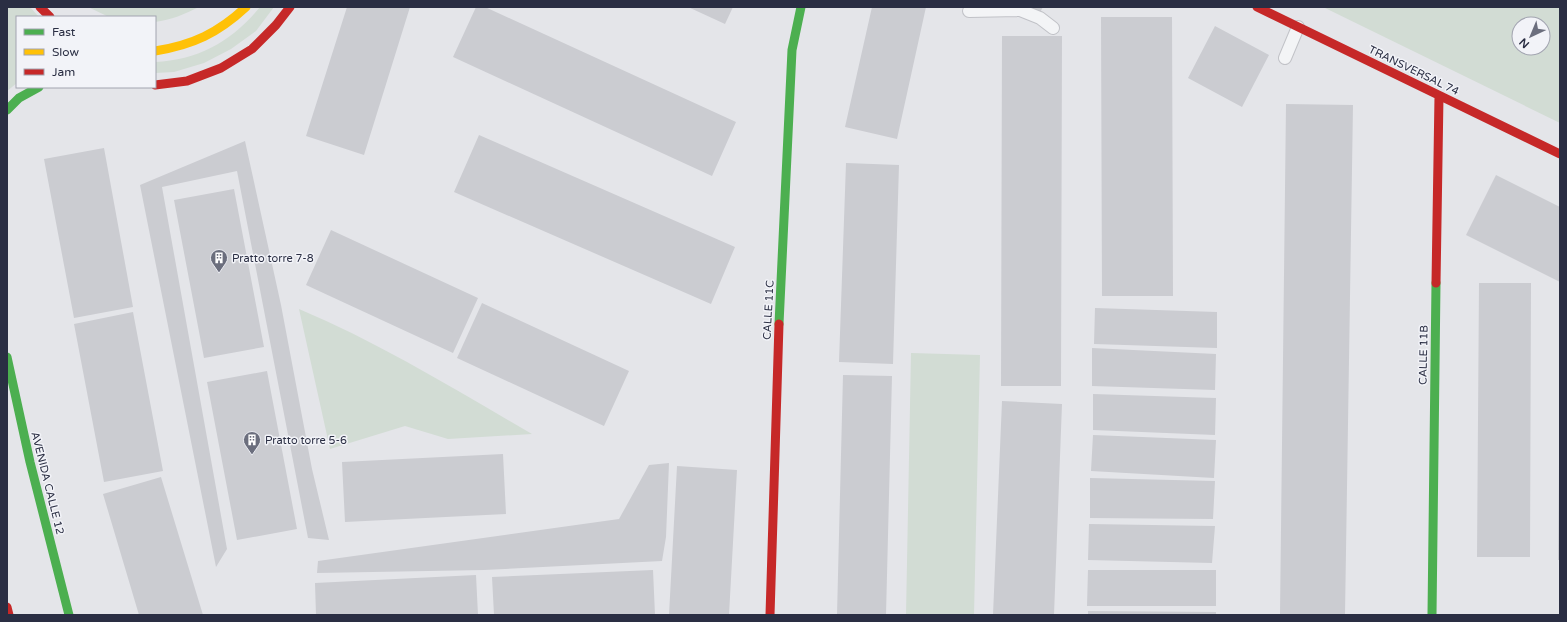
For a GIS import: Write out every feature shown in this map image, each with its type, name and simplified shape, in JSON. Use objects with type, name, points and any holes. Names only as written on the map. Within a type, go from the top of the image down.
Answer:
[{"type":"street","points":[[40,7],[49,16]]},
{"type":"street","points":[[156,50],[174,49],[206,38],[228,24],[246,7]]},
{"type":"street","points":[[156,85],[187,81],[221,68],[252,49],[276,25],[290,7]]},
{"type":"street","name":"CALLE 11C","points":[[770,615],[776,390],[792,50],[801,7]]},
{"type":"street","name":"TRANSVERSAL 74","points":[[1257,7],[1560,154]]},
{"type":"street","points":[[7,110],[19,98],[37,88]]},
{"type":"street","name":"CALLE 11B","points":[[1432,615],[1439,96]]},
{"type":"street","name":"AVENIDA CALLE 12","points":[[7,357],[30,462],[69,615]]},
{"type":"street","points":[[7,607],[9,615]]},
{"type":"lane","points":[[969,11],[1020,10],[1030,13],[1053,28]]},
{"type":"lane","points":[[1284,58],[1298,27]]},
{"type":"shaded area","points":[[7,7],[30,7],[38,16],[16,16],[16,84],[7,91]]},
{"type":"shaded area","points":[[88,7],[199,7],[167,20],[156,22],[156,16],[107,16]]},
{"type":"shaded area","points":[[260,7],[274,7],[256,31],[231,49],[204,63],[174,72],[156,73],[156,62],[200,53],[226,39]]},
{"type":"shaded area","points":[[1323,7],[1560,7],[1560,123]]},
{"type":"shaded area","points":[[299,309],[329,322],[388,352],[532,434],[448,439],[405,426],[330,449]]},
{"type":"shaded area","points":[[911,353],[980,355],[974,615],[906,615]]},
{"type":"building","points":[[347,7],[410,7],[364,155],[306,136]]},
{"type":"building","points":[[476,7],[485,7],[736,122],[712,176],[453,57]]},
{"type":"building","points":[[688,7],[733,7],[725,24]]},
{"type":"building","points":[[872,7],[926,7],[897,139],[845,127]]},
{"type":"building","points":[[1021,7],[1043,7],[1038,16]]},
{"type":"building","points":[[1101,17],[1172,17],[1173,296],[1102,296]]},
{"type":"building","points":[[1215,26],[1269,55],[1242,107],[1188,78]]},
{"type":"building","points":[[1002,36],[1062,36],[1061,386],[1001,386]]},
{"type":"building","points":[[1286,104],[1353,105],[1345,615],[1280,615]]},
{"type":"building","points":[[479,135],[735,247],[711,304],[454,192]]},
{"type":"building","points":[[245,141],[281,305],[312,469],[329,540],[308,538],[237,171],[162,187],[227,549],[216,567],[140,185]]},
{"type":"building","points":[[104,148],[133,307],[74,318],[44,159]]},
{"type":"building","points":[[846,163],[899,165],[893,364],[839,362]]},
{"type":"building","points":[[1496,175],[1560,207],[1560,282],[1466,235]]},
{"type":"building","name":"Pratto torre 7-8","points":[[234,189],[264,347],[204,358],[174,200]]},
{"type":"building","points":[[331,230],[478,298],[453,353],[306,285]]},
{"type":"building","points":[[1479,283],[1531,283],[1530,557],[1477,557]]},
{"type":"building","points":[[482,303],[629,371],[604,426],[457,358]]},
{"type":"building","points":[[1095,308],[1217,312],[1217,348],[1094,344]]},
{"type":"building","points":[[133,312],[163,471],[104,482],[74,324]]},
{"type":"building","points":[[1092,348],[1216,354],[1215,390],[1092,386]]},
{"type":"building","name":"Pratto torre 5-6","points":[[267,371],[297,529],[237,540],[207,382]]},
{"type":"building","points":[[843,375],[892,376],[886,615],[837,615]]},
{"type":"building","points":[[1093,394],[1216,398],[1215,435],[1093,430]]},
{"type":"building","points":[[1002,401],[1062,404],[1054,615],[993,615]]},
{"type":"building","points":[[1093,435],[1216,440],[1214,478],[1091,471]]},
{"type":"building","points":[[503,454],[506,514],[345,522],[342,462]]},
{"type":"building","points":[[669,463],[666,537],[662,561],[484,570],[317,573],[318,561],[619,519],[649,465]]},
{"type":"building","points":[[1559,464],[1560,560],[1558,560]]},
{"type":"building","points":[[677,466],[737,470],[729,615],[669,615]]},
{"type":"building","points":[[161,477],[203,615],[139,615],[103,494]]},
{"type":"building","points":[[1090,478],[1215,481],[1213,519],[1090,518]]},
{"type":"building","points":[[1089,524],[1215,526],[1212,563],[1088,560]]},
{"type":"building","points":[[653,570],[655,615],[494,615],[492,577]]},
{"type":"building","points":[[1088,570],[1216,570],[1216,606],[1087,606]]},
{"type":"building","points":[[476,575],[478,615],[316,615],[315,583]]},
{"type":"building","points":[[1088,611],[1216,612],[1216,615],[1088,615]]},
{"type":"traffic: fast","points":[[779,324],[792,50],[801,7]]},
{"type":"traffic: fast","points":[[7,110],[19,98],[37,88]]},
{"type":"traffic: fast","points":[[1432,615],[1436,283]]},
{"type":"traffic: fast","points":[[7,357],[30,462],[69,615]]},
{"type":"traffic: slow","points":[[156,51],[193,41],[215,31],[246,7]]},
{"type":"traffic: jam","points":[[40,7],[49,16]]},
{"type":"traffic: jam","points":[[156,85],[187,81],[221,68],[252,49],[276,25],[290,7]]},
{"type":"traffic: jam","points":[[1257,7],[1560,154]]},
{"type":"traffic: jam","points":[[1436,283],[1439,96]]},
{"type":"traffic: jam","points":[[770,615],[779,324]]},
{"type":"traffic: jam","points":[[7,607],[9,615]]},
{"type":"place","name":"Pratto torre 7-8","points":[[219,273]]},
{"type":"place","name":"Pratto torre 5-6","points":[[252,455]]}]
